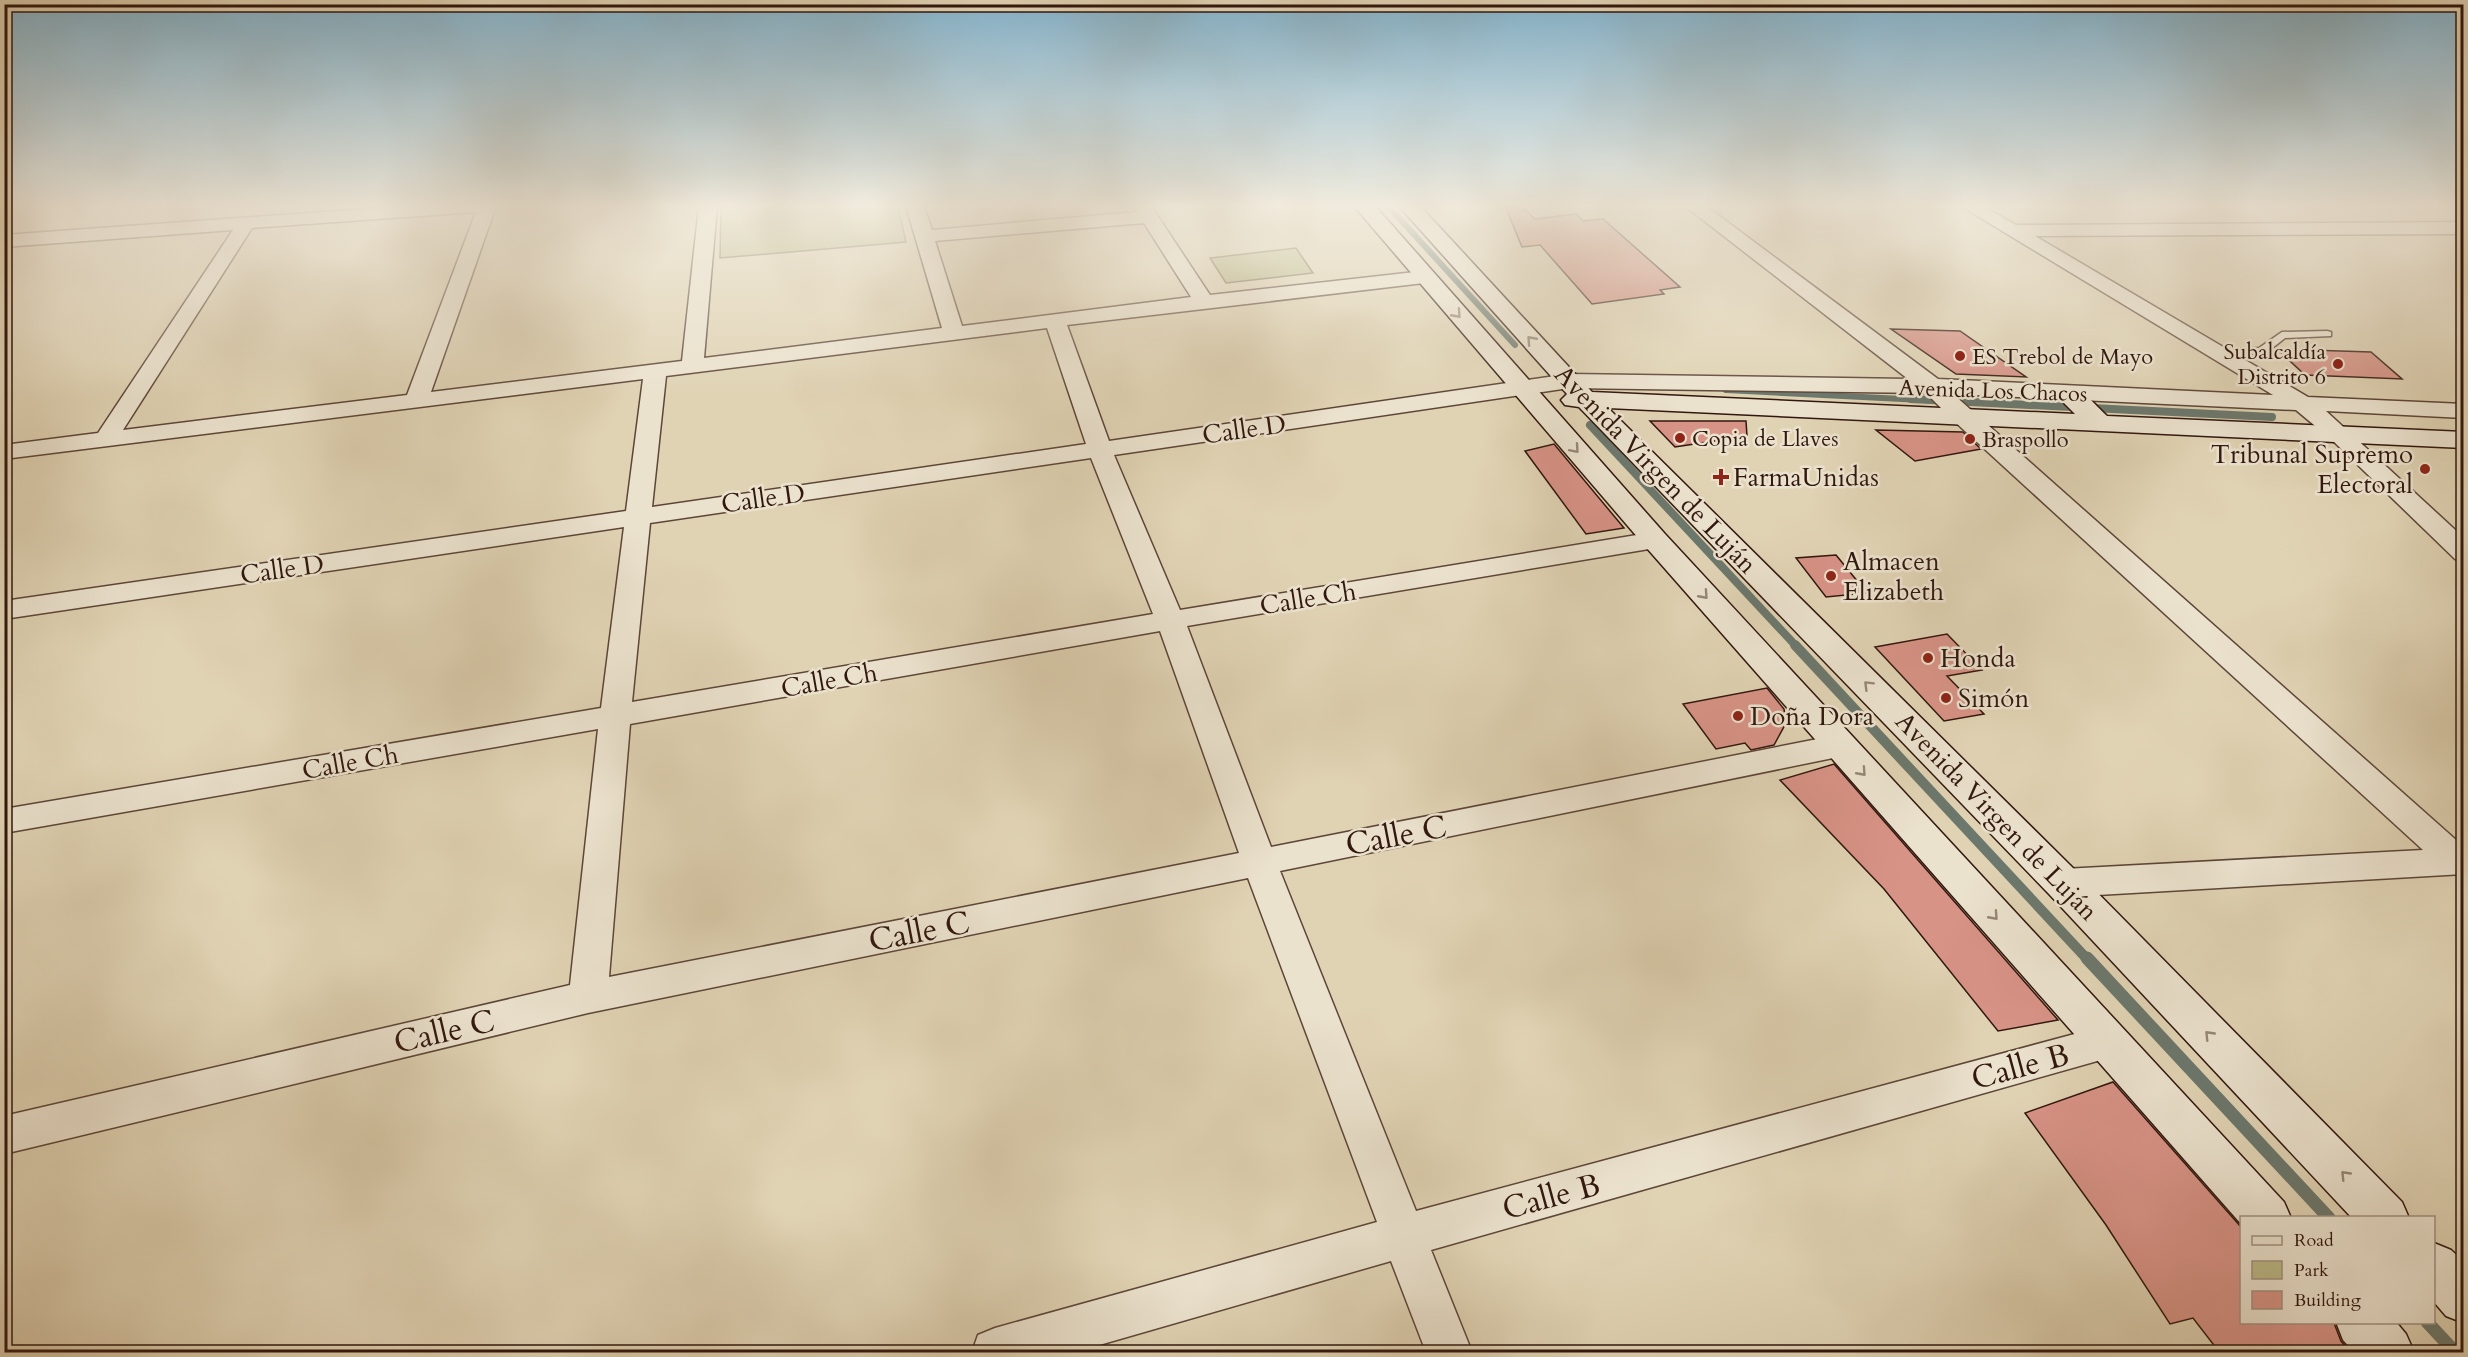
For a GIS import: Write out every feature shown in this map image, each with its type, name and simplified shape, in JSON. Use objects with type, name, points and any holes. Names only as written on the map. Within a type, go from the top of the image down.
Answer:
[{"type":"main road","name":"Avenida Virgen de Luján","points":[[1418,269],[1838,746],[2265,1216]]},
{"type":"main road","name":"Avenida Virgen de Luján","points":[[1467,269],[1577,390],[2063,883],[2383,1216]]},
{"type":"main road","name":"Avenida Los Chacos","points":[[1529,396],[1577,390],[1959,413],[2083,407],[2340,435],[2463,440]]},
{"type":"main road","points":[[2435,1269],[2463,1298]]},
{"type":"main road","points":[[2362,1324],[2388,1353]]},
{"type":"street","points":[[105,440],[216,269]]},
{"type":"street","points":[[416,401],[463,269]]},
{"type":"street","points":[[693,367],[702,269]]},
{"type":"street","points":[[935,269],[954,333]]},
{"type":"street","points":[[1182,269],[1204,303]]},
{"type":"street","points":[[1777,269],[1936,390],[2461,861]]},
{"type":"street","points":[[2079,269],[2302,403],[2340,435],[2463,553]]},
{"type":"street","points":[[4,452],[954,333],[1424,277]]},
{"type":"street","points":[[1055,321],[1100,450],[1170,620],[1259,862],[1449,1353]]},
{"type":"street","points":[[588,998],[615,717],[655,372]]},
{"type":"street","name":"Avenida Los Chacos","points":[[1577,390],[1936,390],[2083,407],[2302,403],[2463,411]]},
{"type":"street","name":"Calle D","points":[[4,610],[1100,450],[1529,396]]},
{"type":"street","name":"Calle Ch","points":[[4,821],[1170,620],[1655,540]]},
{"type":"street","name":"Calle C","points":[[4,1135],[588,998],[1838,746]]},
{"type":"street","points":[[2063,883],[2461,861]]},
{"type":"street","name":"Calle B","points":[[995,1353],[1404,1236],[2108,1042]]},
{"type":"lane","points":[[2219,353],[2262,351],[2282,334],[2327,334]]},
{"type":"green space","points":[[1217,269],[1311,269],[1313,273],[1226,283]]},
{"type":"building","points":[[1561,269],[1660,269],[1680,287],[1660,290],[1664,294],[1592,304]]},
{"type":"building","points":[[1891,329],[1960,331],[2026,377],[1956,374]]},
{"type":"building","name":"Subalcaldía Distrito 6","points":[[2277,349],[2371,352],[2402,379],[2305,375]]},
{"type":"building","points":[[1650,421],[1746,421],[1747,436],[1675,447]]},
{"type":"building","points":[[1876,430],[1963,432],[1981,449],[1915,461]]},
{"type":"building","points":[[1554,444],[1624,528],[1586,534],[1525,451]]},
{"type":"building","name":"Almacen Elizabeth","points":[[1836,555],[1867,593],[1826,597],[1796,558]]},
{"type":"building","name":"Honda","points":[[1947,634],[1982,670],[1947,676],[1984,714],[1944,721],[1875,647]]},
{"type":"building","name":"Doña Dora","points":[[1767,688],[1784,709],[1786,723],[1774,745],[1751,750],[1745,743],[1716,749],[1683,704]]},
{"type":"building","points":[[1834,764],[2058,1020],[1998,1031],[1884,889],[1780,780]]},
{"type":"building","points":[[2113,1082],[2240,1226],[2240,1324],[2334,1324],[2341,1341],[2351,1353],[2220,1353],[2193,1318],[2170,1324],[2106,1225],[2025,1113]]},
{"type":"waterway","points":[[1446,269],[1515,345]]},
{"type":"waterway","points":[[1726,390],[1942,401]]},
{"type":"waterway","points":[[1911,399],[2272,417]]},
{"type":"waterway","points":[[1590,425],[1797,647]]},
{"type":"waterway","points":[[1795,645],[2088,960]]},
{"type":"waterway","points":[[2087,958],[2327,1216]]},
{"type":"waterway","points":[[2429,1324],[2455,1352]]},
{"type":"place","name":"ES Trebol de Mayo","points":[[1960,356]]},
{"type":"place","name":"Subalcaldía Distrito 6","points":[[2338,364]]},
{"type":"place","name":"Copia de Llaves","points":[[1680,438]]},
{"type":"place","name":"Braspollo","points":[[1970,439]]},
{"type":"place","name":"Tribunal Supremo Electoral","points":[[2425,469]]},
{"type":"place","name":"FarmaUnidas","points":[[1721,477]]},
{"type":"place","name":"Almacen Elizabeth","points":[[1831,576]]},
{"type":"place","name":"Honda","points":[[1928,658]]},
{"type":"place","name":"Simón","points":[[1946,698]]},
{"type":"place","name":"Doña Dora","points":[[1738,716]]}]
